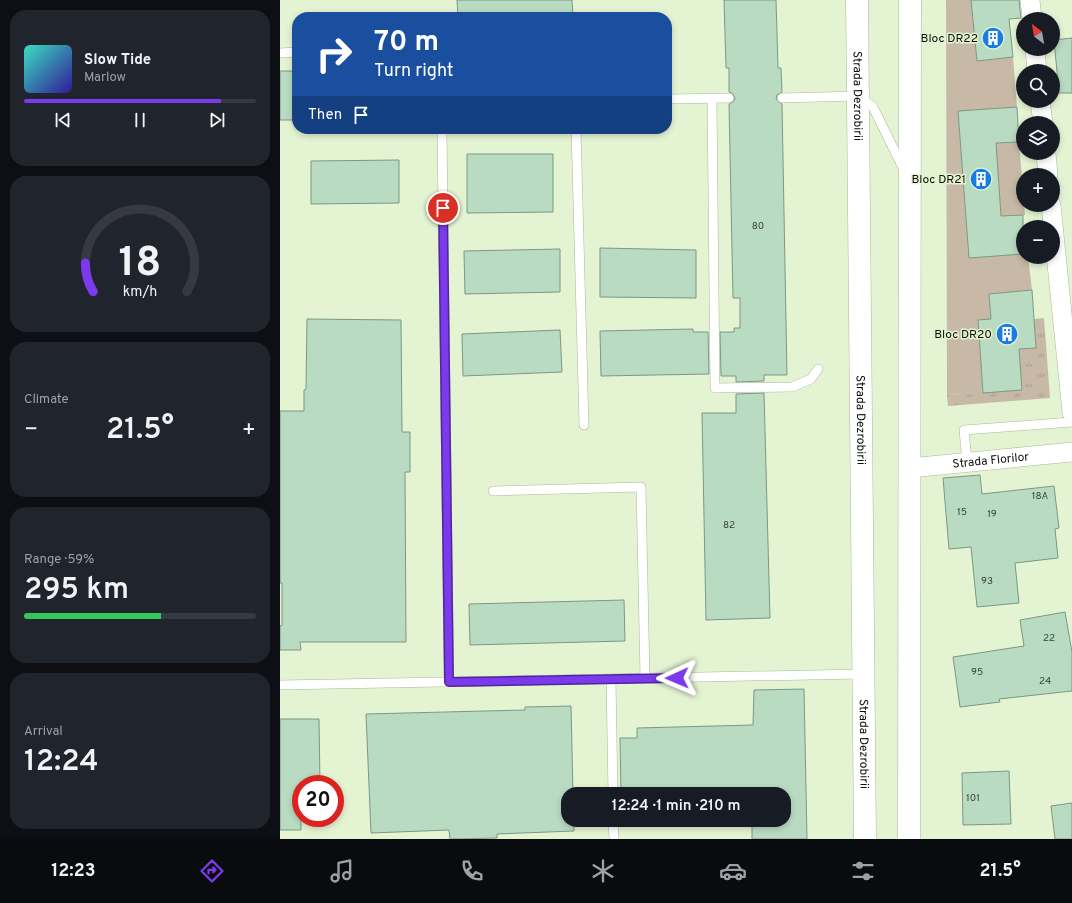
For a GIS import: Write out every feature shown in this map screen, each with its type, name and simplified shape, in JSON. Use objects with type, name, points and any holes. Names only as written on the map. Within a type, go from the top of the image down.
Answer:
[{"type":"main road","name":"Strada Dezrobirii","points":[[857,0],[865,839]]},
{"type":"main road","points":[[909,839],[910,0]]},
{"type":"street","points":[[1030,0],[1031,12]]},
{"type":"street","points":[[1052,212],[1072,412]]},
{"type":"street","name":"Strada Florilor","points":[[910,468],[1072,452]]},
{"type":"lane","points":[[280,53],[292,52]]},
{"type":"lane","points":[[782,98],[858,96],[874,107],[910,182]]},
{"type":"lane","points":[[672,100],[729,98]]},
{"type":"lane","points":[[712,99],[715,388],[792,386],[811,378],[818,369]]},
{"type":"lane","points":[[442,134],[449,682]]},
{"type":"lane","points":[[576,134],[584,424]]},
{"type":"lane","points":[[967,462],[964,430],[1072,422]]},
{"type":"lane","points":[[492,491],[641,487],[645,678]]},
{"type":"lane","points":[[280,685],[863,674]]},
{"type":"lane","points":[[611,679],[613,787]]},
{"type":"lane","points":[[614,827],[614,839]]},
{"type":"green space","points":[[946,0],[971,0],[977,61],[1013,57],[1016,107],[958,112],[969,258],[1016,255],[1016,264],[1029,264],[1032,290],[989,294],[991,319],[978,320],[983,393],[947,395]]},
{"type":"green space","points":[[1016,142],[1016,160],[1020,160],[1021,168],[1016,168],[1016,212],[1025,212],[1025,215],[1001,216],[996,143]]},
{"type":"green space","points":[[1044,318],[1050,398],[948,406],[947,395],[1022,390],[1019,349],[1036,348],[1034,319]]},
{"type":"building","points":[[457,0],[572,0],[573,12],[458,12]]},
{"type":"building","points":[[724,0],[776,0],[778,68],[781,68],[782,92],[777,95],[776,99],[782,104],[787,375],[764,375],[764,381],[736,382],[736,376],[721,376],[720,332],[734,332],[734,328],[740,328],[740,298],[733,298],[729,104],[734,101],[735,98],[732,93],[729,92],[729,68],[726,68]]},
{"type":"building","name":"Bloc DR22","points":[[971,0],[1019,0],[1020,12],[1016,12],[1016,18],[1009,19],[1013,57],[977,61]]},
{"type":"building","points":[[1072,38],[1072,93],[1060,93],[1060,64],[1056,64],[1056,56],[1060,56],[1060,39]]},
{"type":"building","points":[[280,71],[292,71],[292,120],[280,120]]},
{"type":"building","name":"Bloc DR21","points":[[1017,108],[1016,142],[996,143],[1001,216],[1023,215],[1023,220],[1016,220],[1016,255],[969,258],[958,111]]},
{"type":"building","points":[[467,154],[553,154],[553,212],[467,213]]},
{"type":"building","points":[[399,160],[399,203],[311,204],[311,161]]},
{"type":"building","points":[[600,248],[696,250],[696,298],[600,297]]},
{"type":"building","points":[[560,249],[560,292],[465,294],[464,251]]},
{"type":"building","name":"Bloc DR20","points":[[1032,290],[1036,348],[1019,349],[1022,390],[983,393],[978,320],[991,319],[989,294]]},
{"type":"building","points":[[307,319],[401,320],[402,432],[410,432],[410,472],[405,472],[406,642],[300,642],[301,650],[280,650],[280,626],[282,625],[282,583],[280,583],[280,411],[304,411],[304,390],[306,389]]},
{"type":"building","points":[[693,329],[693,332],[708,332],[709,374],[601,376],[600,331]]},
{"type":"building","points":[[560,330],[562,372],[463,376],[462,334]]},
{"type":"building","points":[[764,393],[770,618],[706,620],[702,413],[736,413],[736,394]]},
{"type":"building","points":[[980,475],[982,494],[1054,486],[1059,528],[1055,529],[1058,558],[1015,563],[1019,603],[977,607],[971,547],[949,549],[943,478]]},
{"type":"building","points":[[624,600],[625,641],[470,645],[469,604]]},
{"type":"building","points":[[1065,612],[1072,652],[1072,691],[999,699],[1000,702],[960,707],[953,657],[1024,646],[1020,620]]},
{"type":"building","points":[[804,689],[807,839],[752,839],[752,827],[791,827],[791,787],[621,787],[620,738],[637,738],[637,728],[753,725],[754,690]]},
{"type":"building","points":[[571,706],[573,787],[561,787],[561,827],[574,827],[574,831],[497,834],[497,838],[457,839],[450,839],[449,830],[371,833],[366,714],[525,710],[525,707]]},
{"type":"building","points":[[280,719],[319,719],[320,775],[292,775],[292,827],[301,827],[301,830],[280,830]]},
{"type":"building","points":[[1009,771],[1011,824],[963,825],[962,773]]},
{"type":"building","points":[[1072,803],[1072,839],[1055,839],[1051,806]]},
{"type":"place","name":"Bloc DR22","points":[[993,38]]},
{"type":"place","name":"Bloc DR21","points":[[981,179]]},
{"type":"place","name":"Bloc DR20","points":[[1007,334]]},
{"type":"route","points":[[443,208],[449,682],[677,678]]}]
